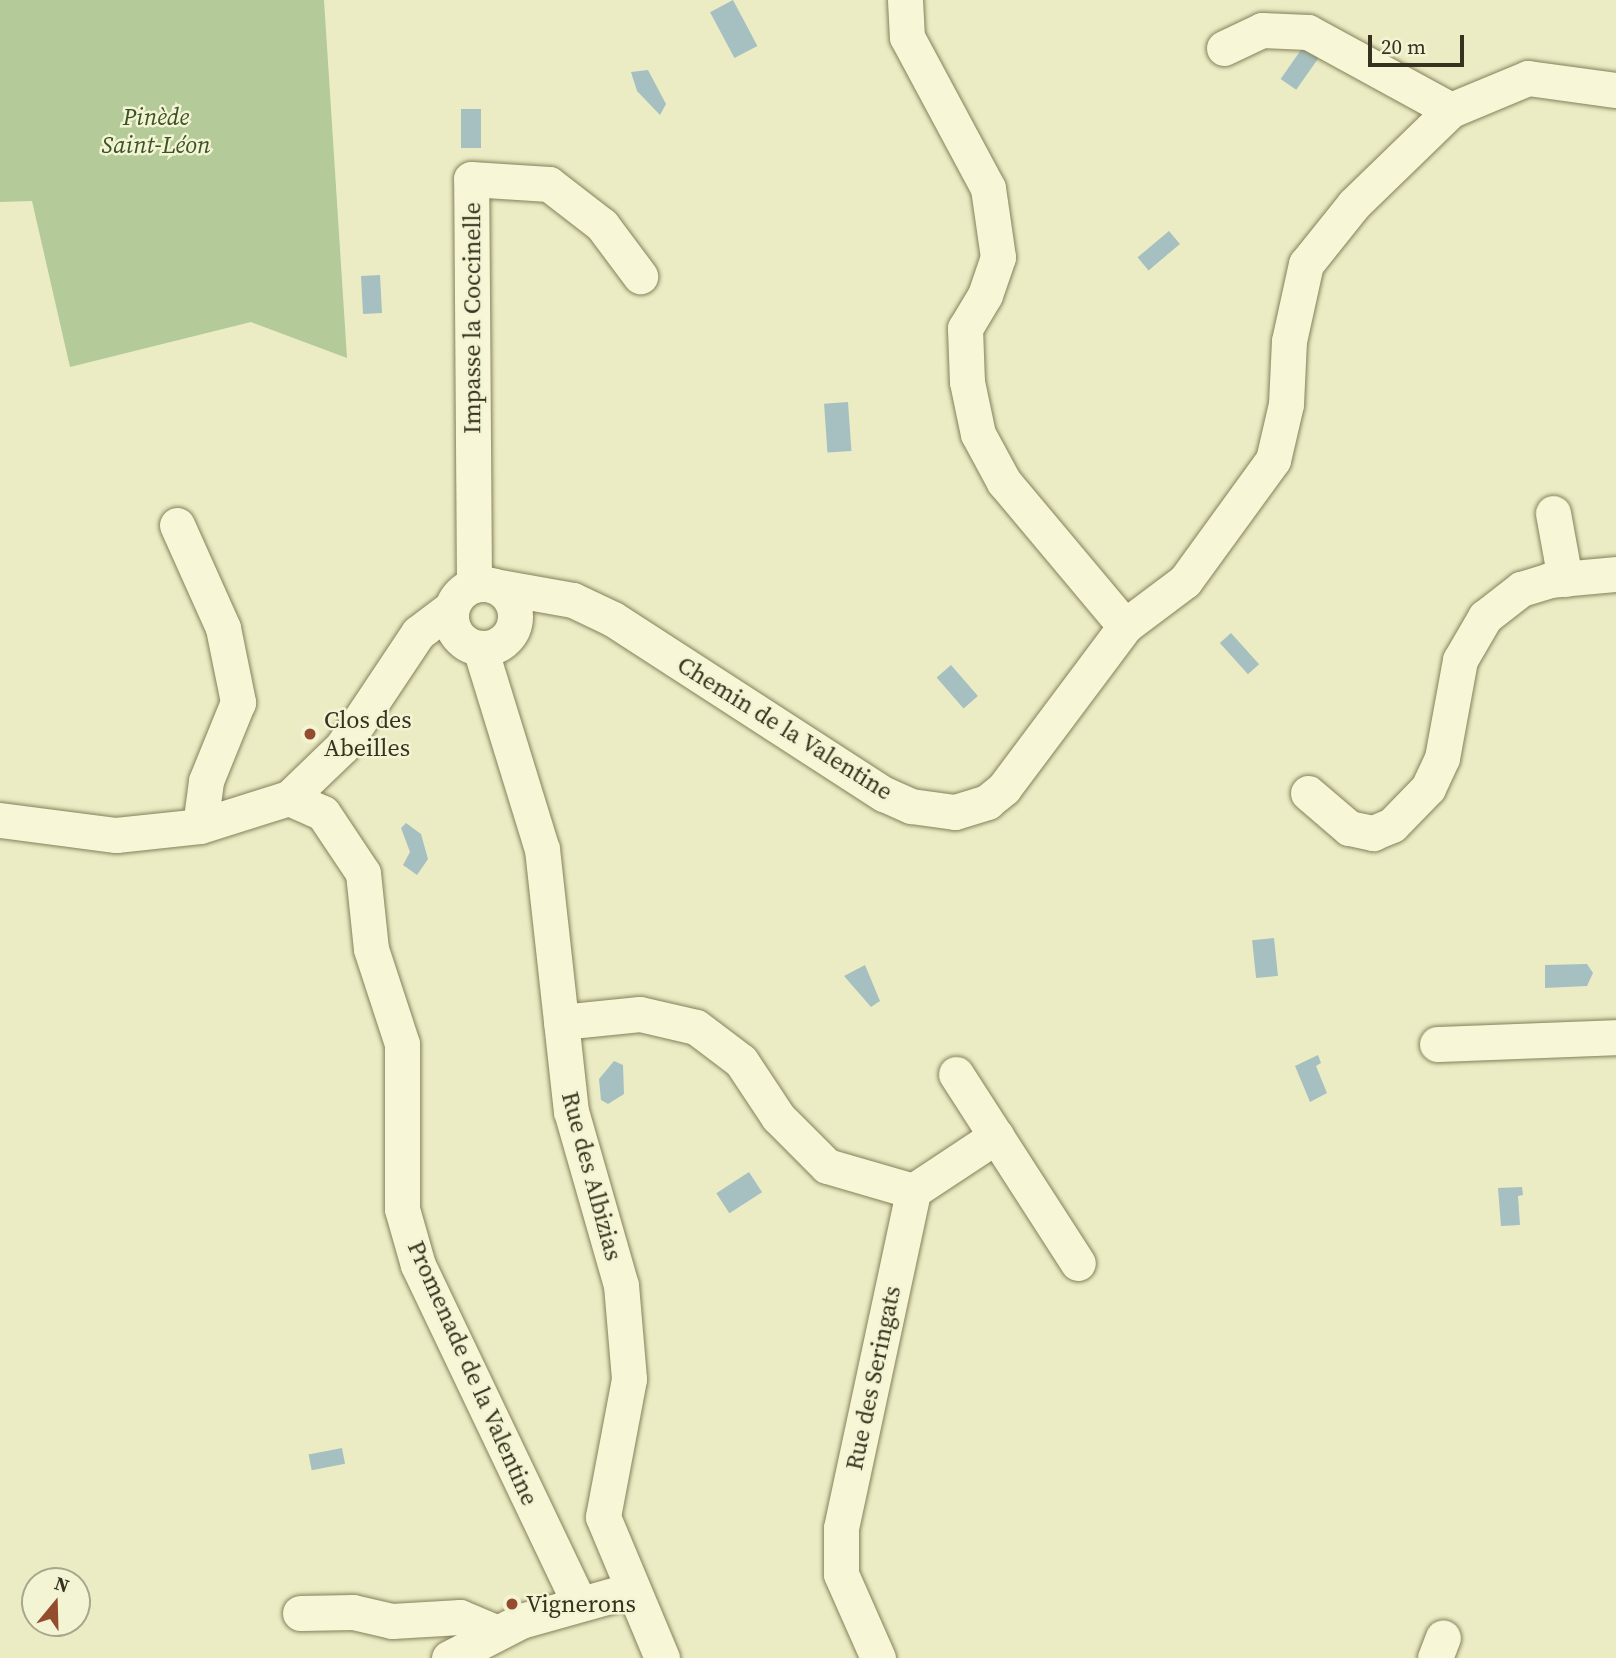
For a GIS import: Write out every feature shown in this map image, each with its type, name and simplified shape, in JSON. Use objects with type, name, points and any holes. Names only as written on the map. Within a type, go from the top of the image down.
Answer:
[{"type":"street","points":[[905,0],[906,37],[988,188],[998,257],[985,295],[965,328],[967,382],[978,434],[1004,482],[1125,626],[1185,581],[1273,460],[1286,404],[1289,341],[1306,264],[1354,204],[1451,110],[1528,78],[1616,90]]},
{"type":"street","points":[[1224,48],[1262,30],[1308,32],[1451,110]]},
{"type":"street","name":"Impasse la Coccinelle","points":[[477,591],[473,539],[471,179],[549,184],[602,225],[640,276]]},
{"type":"street","points":[[1553,513],[1565,579]]},
{"type":"street","points":[[177,526],[223,628],[238,702],[206,781],[200,826]]},
{"type":"street","points":[[1308,793],[1349,828],[1373,833],[1415,806],[1442,758],[1460,660],[1470,636],[1502,600],[1521,589],[1565,579],[1616,574]]},
{"type":"street","points":[[0,820],[116,835],[200,826],[289,798],[342,747],[418,633],[477,591],[508,596],[515,618],[492,687]]},
{"type":"street","points":[[472,644],[451,621],[477,591]]},
{"type":"street","name":"Chemin de la Valentine","points":[[477,591],[573,600],[638,634],[884,794],[911,806],[955,811],[987,802],[1003,788],[1125,626]]},
{"type":"street","points":[[394,669],[472,644],[499,644],[515,618],[573,600]]},
{"type":"street","name":"Rue des Albizias","points":[[472,644],[492,687],[542,849],[571,1111],[621,1284],[629,1379],[603,1517],[631,1590],[662,1658]]},
{"type":"street","name":"Promenade de la Valentine","points":[[289,798],[323,813],[363,873],[371,949],[402,1044],[401,1198],[415,1254],[579,1602]]},
{"type":"street","points":[[561,1022],[640,1014],[696,1027],[741,1061],[778,1117],[827,1166],[913,1191],[996,1136]]},
{"type":"street","points":[[1437,1044],[1616,1037]]},
{"type":"street","points":[[956,1074],[1078,1263]]},
{"type":"street","name":"Rue des Seringats","points":[[878,1658],[862,1630],[841,1574],[841,1528],[913,1191]]},
{"type":"street","points":[[449,1658],[495,1632],[579,1602],[631,1590]]},
{"type":"street","points":[[300,1613],[353,1612],[393,1622],[460,1617],[495,1632]]},
{"type":"green space","name":"Pinède Saint-Léon","points":[[0,0],[324,0],[347,358],[251,322],[70,367],[32,201],[0,202]]},
{"type":"water","points":[[733,0],[757,46],[734,58],[710,12]]},
{"type":"water","points":[[1303,47],[1319,58],[1296,90],[1281,79]]},
{"type":"water","points":[[648,70],[666,104],[660,115],[637,91],[631,72]]},
{"type":"water","points":[[461,109],[481,109],[481,148],[461,148]]},
{"type":"water","points":[[1169,231],[1180,244],[1149,270],[1138,257]]},
{"type":"water","points":[[380,275],[382,313],[363,314],[361,276]]},
{"type":"water","points":[[848,402],[851,451],[827,453],[824,404]]},
{"type":"water","points":[[1231,633],[1259,664],[1248,674],[1220,643]]},
{"type":"water","points":[[951,665],[978,696],[964,708],[937,677]]},
{"type":"water","points":[[406,823],[421,834],[428,859],[417,875],[403,865],[410,852],[401,828]]},
{"type":"water","points":[[1274,938],[1278,976],[1256,978],[1252,940]]},
{"type":"water","points":[[1587,964],[1593,973],[1587,986],[1545,988],[1545,965]]},
{"type":"water","points":[[865,965],[880,1001],[871,1007],[844,976]]},
{"type":"water","points":[[1318,1055],[1321,1063],[1316,1066],[1327,1093],[1310,1102],[1295,1066]]},
{"type":"water","points":[[614,1061],[623,1065],[624,1094],[608,1104],[601,1100],[599,1079]]},
{"type":"water","points":[[749,1172],[762,1192],[729,1213],[716,1193]]},
{"type":"water","points":[[1522,1187],[1523,1195],[1518,1196],[1520,1225],[1501,1226],[1498,1188]]},
{"type":"water","points":[[342,1448],[345,1464],[312,1470],[309,1454]]},
{"type":"place","name":"Clos des Abeilles","points":[[310,734]]},
{"type":"place","name":"Vignerons","points":[[512,1604]]}]
